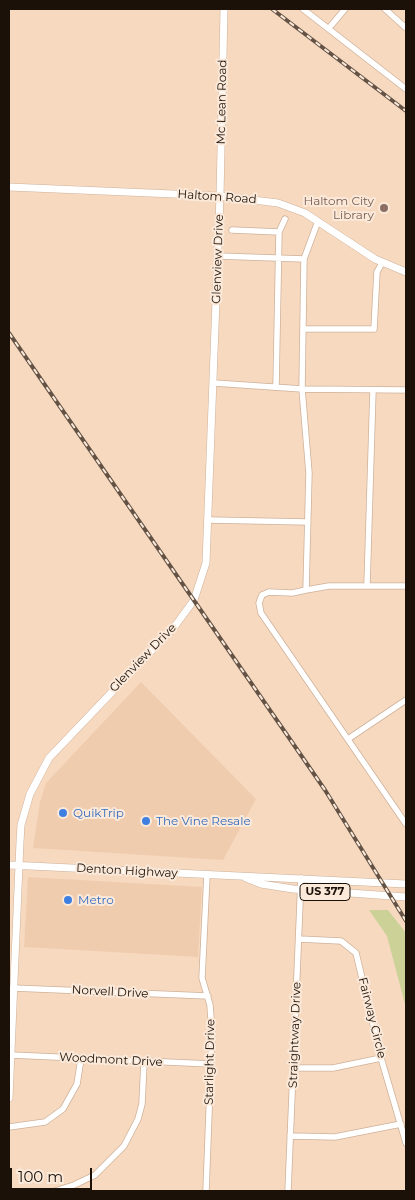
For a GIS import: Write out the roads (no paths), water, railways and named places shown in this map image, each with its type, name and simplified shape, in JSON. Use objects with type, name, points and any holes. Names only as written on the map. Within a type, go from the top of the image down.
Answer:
[{"type":"main road","name":"Mc Lean Road","points":[[220,196],[224,9]]},
{"type":"main road","name":"Haltom Road","points":[[9,187],[220,196],[278,203],[318,220],[382,263],[406,272]]},
{"type":"main road","name":"Glenview Drive","points":[[9,1098],[21,825],[30,794],[49,758],[175,626],[194,600],[206,563],[220,196]]},
{"type":"main road","name":"Denton Highway","points":[[9,865],[246,878],[258,876],[406,884]]},
{"type":"main road","name":"Denton Highway","points":[[246,878],[261,884],[300,890],[406,898]]},
{"type":"street","points":[[303,9],[406,89]]},
{"type":"street","points":[[329,28],[345,9]]},
{"type":"street","points":[[385,9],[406,28]]},
{"type":"street","points":[[276,387],[279,232],[285,219]]},
{"type":"street","points":[[306,590],[309,473],[302,389],[304,259],[318,220]]},
{"type":"street","points":[[232,230],[279,232]]},
{"type":"street","points":[[218,256],[304,259]]},
{"type":"street","points":[[303,329],[374,329],[377,272],[382,263]]},
{"type":"street","points":[[214,383],[302,389],[406,390]]},
{"type":"street","points":[[367,585],[373,390]]},
{"type":"street","points":[[209,520],[307,522]]},
{"type":"street","points":[[406,586],[329,586],[292,592],[269,592],[262,595],[259,604],[261,613],[406,824]]},
{"type":"street","points":[[348,739],[406,700]]},
{"type":"street","name":"Starlight Drive","points":[[206,1191],[211,1018],[208,996],[202,978],[207,875]]},
{"type":"street","name":"Straightway Drive","points":[[288,1191],[301,878]]},
{"type":"street","name":"Fairway Circle","points":[[299,939],[341,941],[356,953],[382,1058],[406,1143]]},
{"type":"street","name":"Norvell Drive","points":[[13,988],[208,996]]},
{"type":"street","name":"Woodmont Drive","points":[[11,1055],[211,1064]]},
{"type":"street","points":[[294,1068],[333,1068],[382,1058]]},
{"type":"street","points":[[9,1127],[45,1122],[63,1109],[77,1084],[81,1059]]},
{"type":"street","points":[[55,1191],[95,1175],[124,1146],[138,1119],[142,1104],[144,1062]]},
{"type":"street","points":[[290,1136],[335,1137],[401,1124]]},
{"type":"railway","points":[[272,9],[406,111]]},
{"type":"railway","points":[[9,333],[325,790],[406,921]]},
{"type":"place","name":"Haltom City Library","points":[[384,208]]},
{"type":"place","name":"QuikTrip","points":[[63,813]]},
{"type":"place","name":"The Vine Resale","points":[[146,821]]},
{"type":"place","name":"Metro","points":[[68,900]]}]
